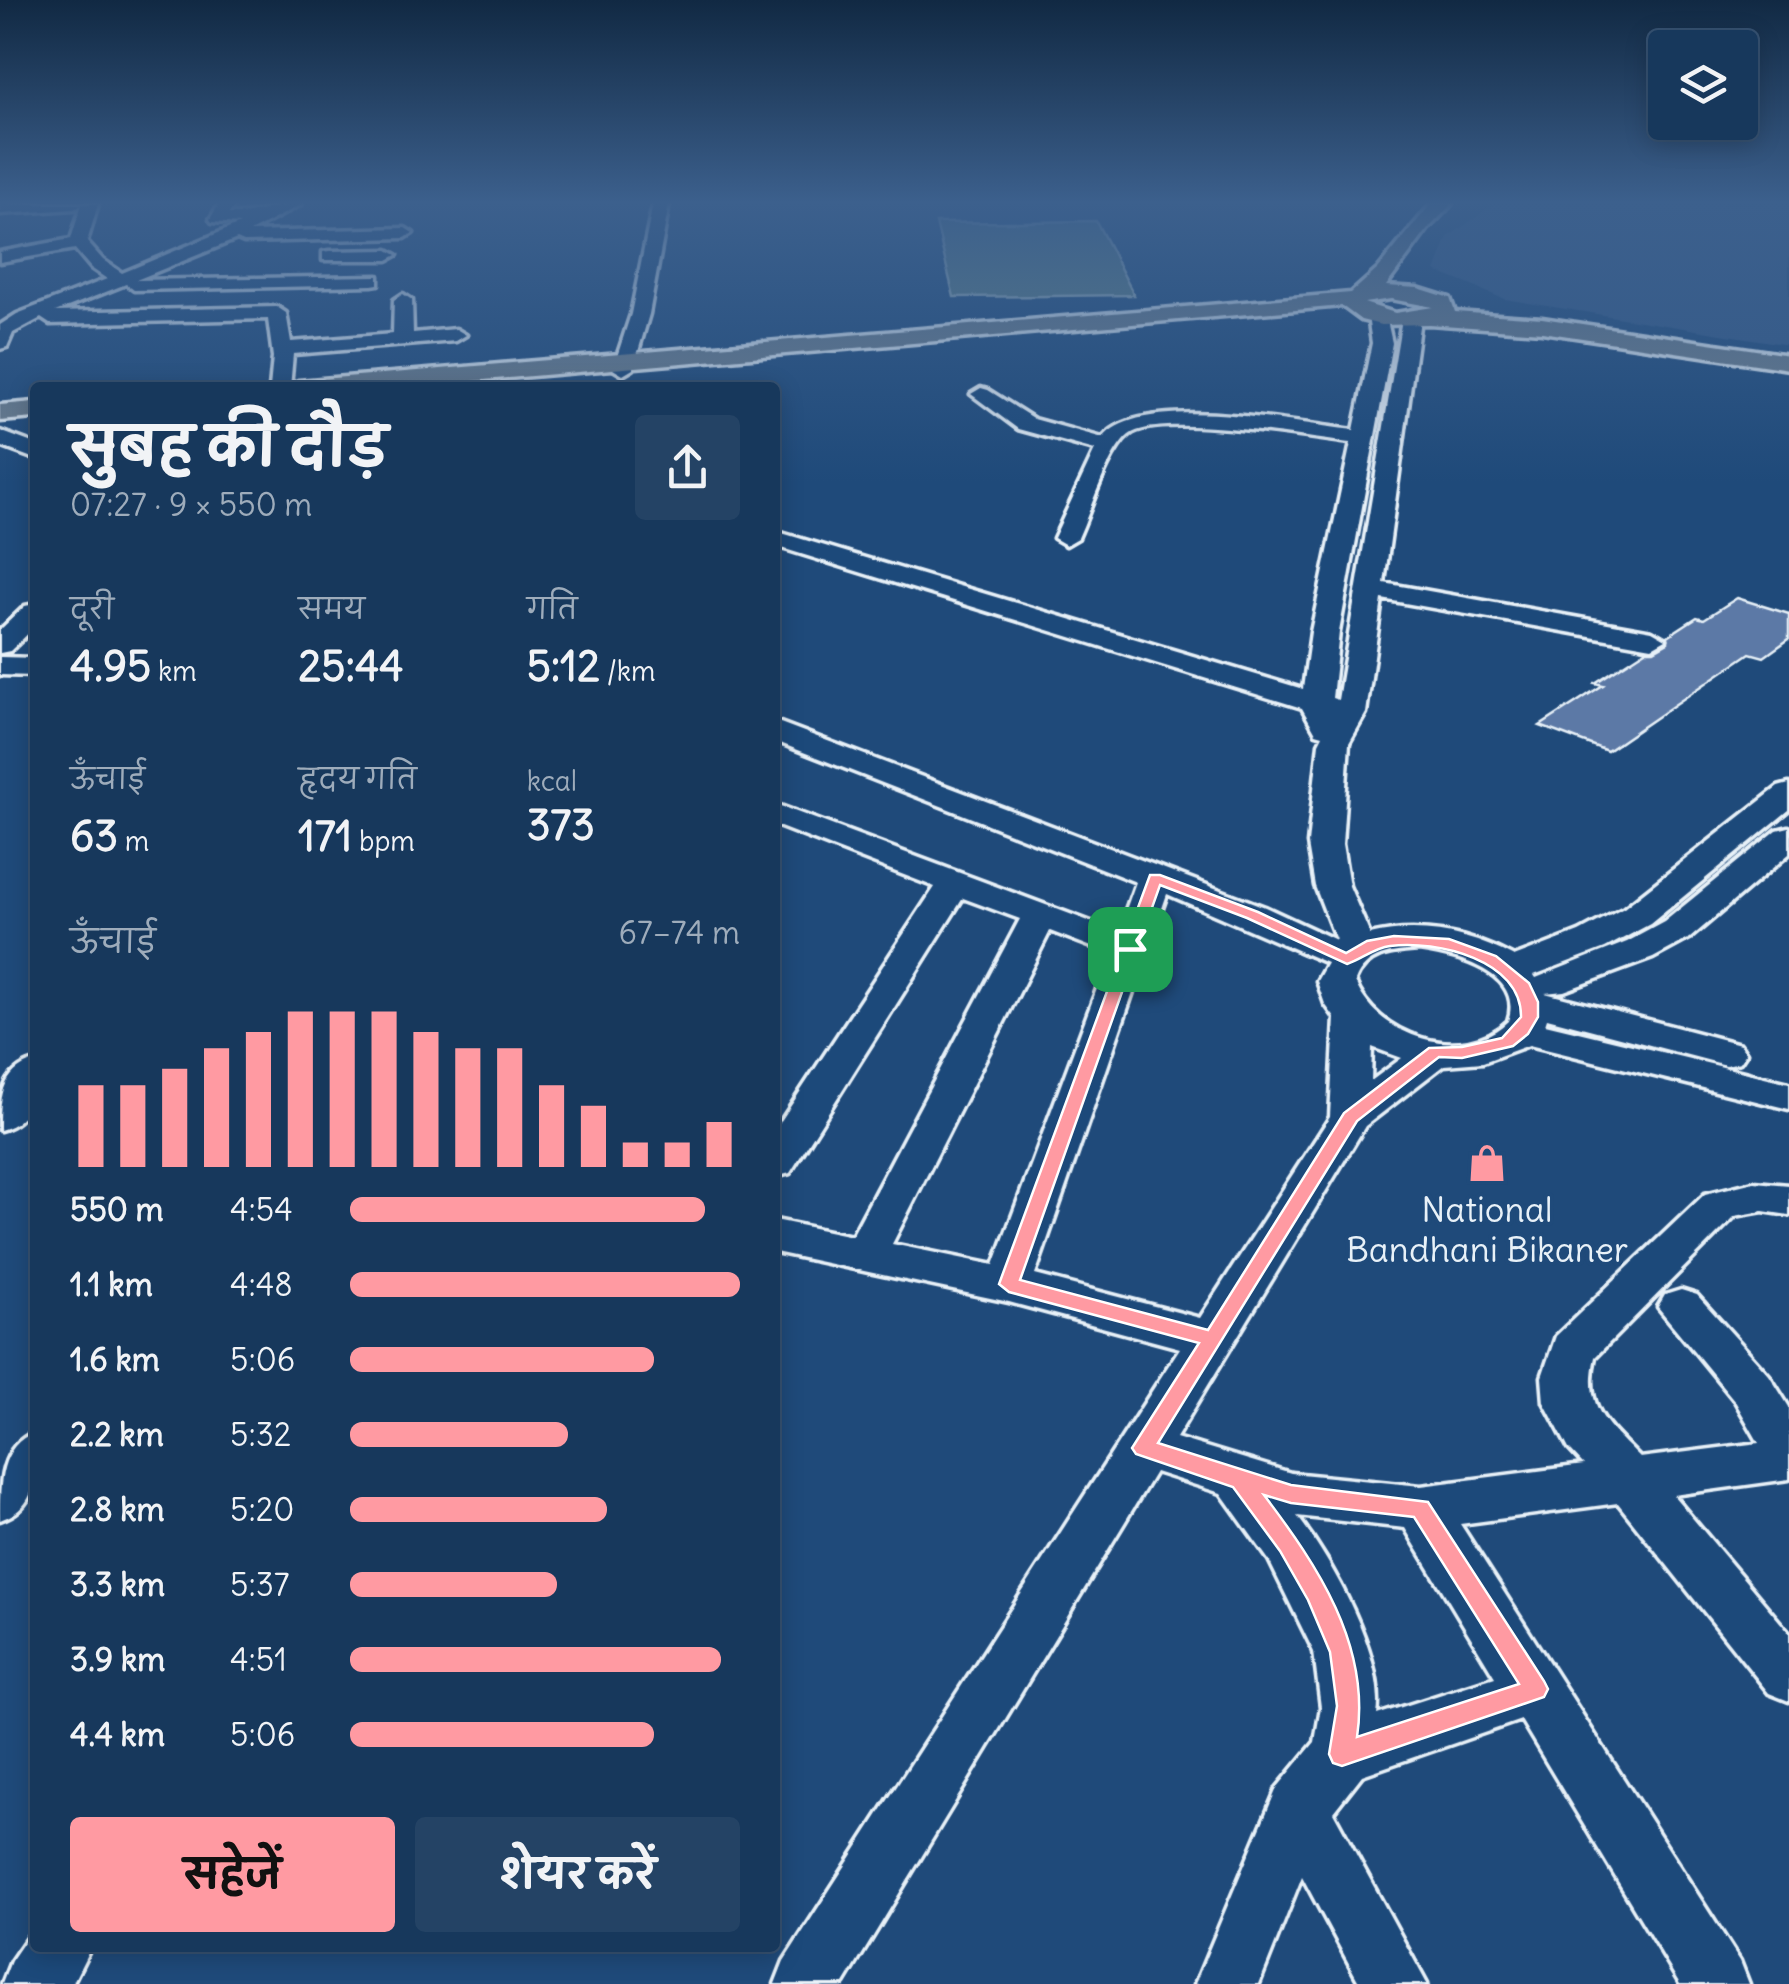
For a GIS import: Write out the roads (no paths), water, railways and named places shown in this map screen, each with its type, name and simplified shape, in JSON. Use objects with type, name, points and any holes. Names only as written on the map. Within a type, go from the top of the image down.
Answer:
[{"type":"main road","points":[[1366,306],[1371,297]]},
{"type":"main road","points":[[383,382],[1254,317],[1366,306],[1383,297]]},
{"type":"main road","points":[[1407,297],[1789,359]]},
{"type":"main road","points":[[448,382],[624,365]]},
{"type":"main road","points":[[0,416],[30,413]]},
{"type":"street","points":[[7,328],[82,297]]},
{"type":"street","points":[[624,365],[643,297]]},
{"type":"street","points":[[403,300],[403,339]]},
{"type":"street","points":[[1352,955],[1332,886],[1325,844],[1367,588],[1426,302]]},
{"type":"street","points":[[1316,706],[1324,632],[1382,342],[1366,306]]},
{"type":"street","points":[[7,328],[271,312],[279,316],[280,382]]},
{"type":"street","points":[[282,349],[456,335]]},
{"type":"street","points":[[981,394],[1026,424],[1110,447]]},
{"type":"street","points":[[1066,538],[1110,447],[1126,426],[1150,419],[1364,438]]},
{"type":"street","points":[[780,540],[1316,706],[1342,728]]},
{"type":"street","points":[[1367,588],[1652,639]]},
{"type":"street","points":[[0,645],[30,617]]},
{"type":"street","points":[[0,666],[30,667]]},
{"type":"street","points":[[780,732],[1352,955]]},
{"type":"street","points":[[1789,794],[1637,916],[1592,940],[1522,999],[1507,1042],[1487,1049],[1435,1052],[1388,1038],[1354,1018],[1344,1006],[1336,981],[1352,955],[1394,940],[1444,943],[1468,950],[1522,999],[1789,1096]]},
{"type":"street","points":[[780,816],[1039,918],[1130,949]]},
{"type":"street","points":[[1522,999],[1640,950],[1677,930],[1789,836]]},
{"type":"street","points":[[1009,1284],[1155,878]]},
{"type":"street","points":[[780,1155],[954,885]]},
{"type":"street","points":[[865,1252],[1039,918]]},
{"type":"street","points":[[1522,999],[1789,1069]]},
{"type":"street","points":[[1350,1117],[1354,1018]]},
{"type":"street","points":[[807,1984],[1350,1117],[1435,1052]]},
{"type":"street","points":[[0,1118],[30,1080]]},
{"type":"street","points":[[1789,1200],[1771,1195],[1742,1197],[1720,1205],[1573,1349],[1566,1378],[1568,1402],[1587,1435],[1789,1675]]},
{"type":"street","points":[[780,1237],[1009,1284],[1213,1339]]},
{"type":"street","points":[[1681,1307],[1752,1388],[1789,1450]]},
{"type":"street","points":[[1143,1448],[1291,1494],[1420,1508],[1789,1459]]},
{"type":"street","points":[[0,1499],[30,1459]]},
{"type":"street","points":[[1227,1984],[1298,1810],[1342,1754],[1350,1706],[1342,1652],[1318,1595],[1288,1544],[1240,1480]]},
{"type":"street","points":[[1420,1508],[1718,1984]]},
{"type":"street","points":[[1342,1754],[1536,1689]]},
{"type":"street","points":[[1298,1810],[1395,1984]]},
{"type":"street","points":[[34,1984],[55,1952]]},
{"type":"place","name":"National Bandhani Bikaner","points":[[1487,1163]]}]
